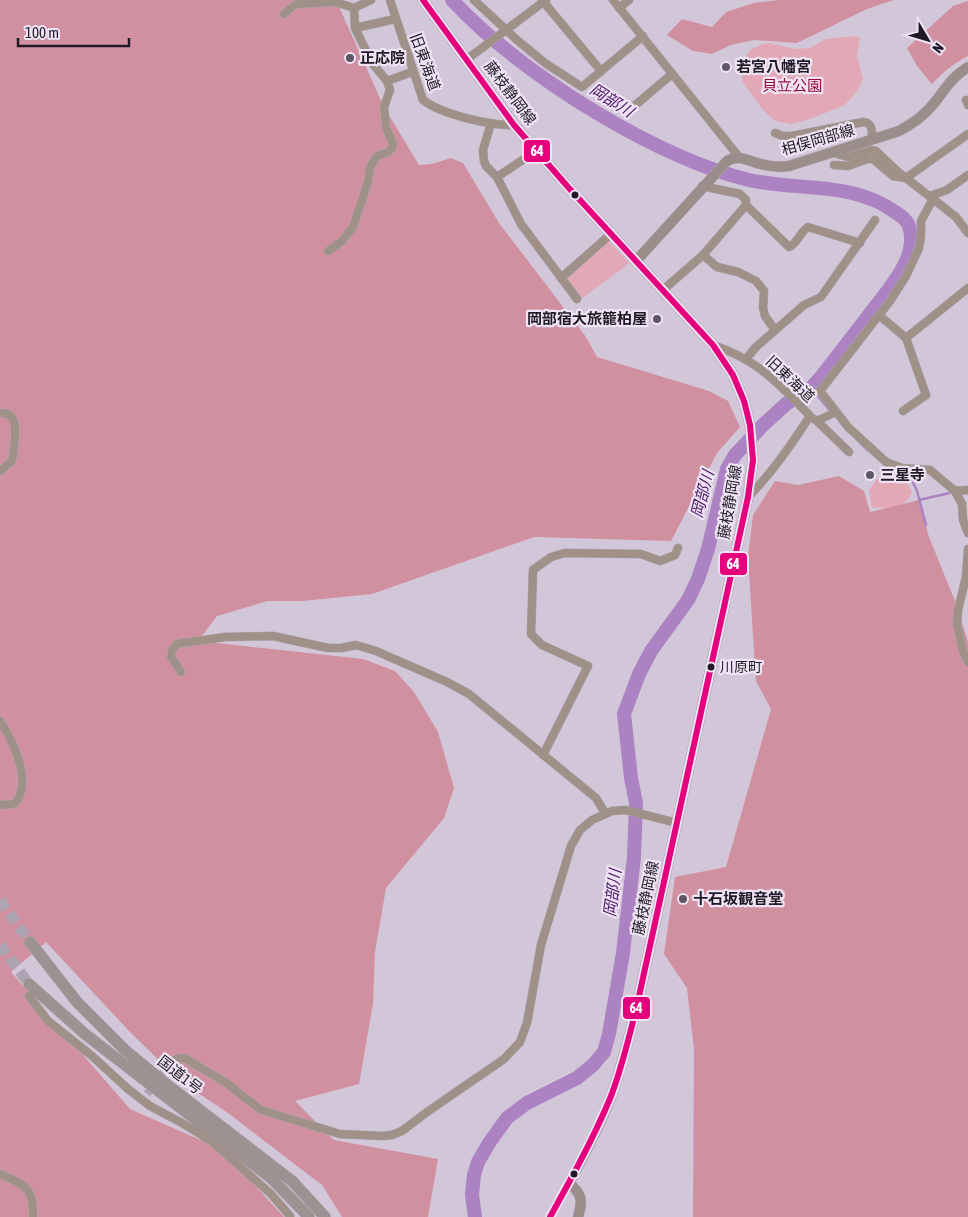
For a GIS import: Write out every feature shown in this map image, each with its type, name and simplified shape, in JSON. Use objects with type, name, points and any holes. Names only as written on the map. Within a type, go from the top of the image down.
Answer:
[{"type":"highway","name":"国道1号","points":[[30,942],[77,1002],[125,1050],[292,1181],[325,1217]]},
{"type":"highway","name":"国道1号","points":[[29,984],[84,1034],[270,1178],[309,1217]]},
{"type":"main road","name":"藤枝静岡線","points":[[423,0],[466,60],[536,151],[713,345],[739,387],[750,425],[753,451],[748,497],[644,975],[624,1055],[606,1108],[569,1183]]},
{"type":"main road","name":"相俣岡部線","points":[[739,157],[762,165],[789,166],[899,131],[914,123],[927,112],[952,80],[968,67]]},
{"type":"main road","points":[[636,261],[727,161],[739,157]]},
{"type":"main road","points":[[569,1183],[579,1192],[581,1199],[578,1217]]},
{"type":"street","points":[[284,14],[296,4],[335,2],[354,8],[371,0]]},
{"type":"street","name":"旧東海道","points":[[390,0],[422,100],[431,107],[491,123],[501,125],[514,124]]},
{"type":"street","points":[[474,0],[544,63],[582,87],[643,36]]},
{"type":"street","points":[[613,0],[739,157]]},
{"type":"street","points":[[619,8],[629,0]]},
{"type":"street","points":[[466,60],[544,1],[601,71]]},
{"type":"street","points":[[328,251],[342,241],[353,228],[368,182],[370,168],[377,156],[388,152],[393,144],[386,127],[384,107],[390,90],[387,80],[372,63],[355,28],[354,8]]},
{"type":"street","points":[[355,28],[396,19]]},
{"type":"street","points":[[387,80],[412,72]]},
{"type":"street","points":[[626,113],[672,74]]},
{"type":"street","points":[[775,133],[783,136],[792,136],[867,122],[870,126],[872,139]]},
{"type":"street","points":[[491,123],[483,156],[486,166],[497,177],[521,224],[577,299]]},
{"type":"street","points":[[834,165],[848,166],[867,159],[873,159],[893,176],[906,178],[968,134]]},
{"type":"street","points":[[834,152],[848,156],[871,150],[876,151],[906,178],[956,217],[966,228]]},
{"type":"street","points":[[497,177],[536,151]]},
{"type":"street","points":[[968,175],[947,190],[931,198],[920,221],[921,236],[913,264],[890,301],[820,390],[848,427],[886,462],[902,468],[930,470],[955,491],[962,504],[963,520],[968,533]]},
{"type":"street","points":[[706,183],[740,194],[746,200],[746,205],[789,247],[808,227],[860,243]]},
{"type":"street","points":[[662,290],[703,255],[746,205]]},
{"type":"street","points":[[746,359],[756,347],[804,305],[821,297],[875,220]]},
{"type":"street","points":[[561,278],[611,234]]},
{"type":"street","points":[[703,255],[718,267],[747,275],[761,286],[764,291],[763,308],[765,316],[775,330]]},
{"type":"street","points":[[906,338],[968,288]]},
{"type":"street","points":[[879,315],[906,338],[926,395],[904,411]]},
{"type":"street","name":"旧東海道","points":[[713,345],[746,359],[765,371],[810,416],[774,468],[748,497]]},
{"type":"street","points":[[818,421],[836,412]]},
{"type":"street","points":[[0,414],[10,415],[14,419],[15,424],[14,456],[12,461],[0,472]]},
{"type":"street","points":[[810,416],[818,421],[849,452]]},
{"type":"street","points":[[955,491],[968,490]]},
{"type":"street","points":[[543,755],[588,666],[542,645],[531,634],[533,570],[552,557],[565,553],[640,554],[660,561],[676,555],[678,548]]},
{"type":"street","points":[[968,550],[966,577],[958,610],[957,624],[963,652],[968,662]]},
{"type":"street","points":[[181,672],[171,657],[172,650],[177,644],[225,637],[273,636],[328,648],[356,645],[376,651],[447,682],[469,694],[596,798],[605,813]]},
{"type":"street","points":[[0,721],[21,765],[22,786],[21,793],[14,804],[0,805]]},
{"type":"street","points":[[169,1065],[176,1059],[184,1058],[225,1082],[260,1110],[340,1134],[383,1136],[402,1131],[491,1068],[514,1049],[524,1034],[541,945],[571,846],[580,830],[605,813],[626,810],[677,823]]},
{"type":"street","points":[[29,996],[48,1021],[144,1097],[211,1141],[245,1169],[272,1194],[290,1216]]},
{"type":"street","points":[[0,1174],[21,1183],[30,1193],[33,1203],[33,1217]]},
{"type":"street","points":[[550,1217],[569,1183]]},
{"type":"green space","name":"貝立公園","points":[[856,36],[860,38],[857,56],[863,79],[858,90],[845,105],[810,119],[791,124],[775,121],[762,109],[743,82],[741,68],[744,60],[749,51],[762,44],[770,43],[795,49],[810,48],[826,39]]},
{"type":"green space","points":[[609,242],[629,263],[582,299],[565,280]]},
{"type":"green space","points":[[886,467],[904,477],[912,492],[909,498],[901,505],[872,508],[869,490]]},
{"type":"shaded area","points":[[0,0],[336,0],[384,107],[419,165],[432,164],[451,158],[463,163],[499,223],[586,337],[597,357],[709,391],[728,401],[740,427],[717,453],[671,541],[534,537],[372,594],[302,601],[268,601],[217,616],[198,641],[363,659],[395,671],[414,692],[438,732],[454,788],[444,818],[386,888],[375,952],[373,1004],[359,1084],[295,1101],[334,1140],[438,1159],[428,1217],[342,1217],[322,1185],[228,1113],[180,1081],[129,1031],[46,942],[11,972],[130,1109],[221,1149],[284,1217],[0,1217]]},
{"type":"shaded area","points":[[780,0],[894,0],[867,9],[797,43],[754,40],[731,45],[712,54],[693,51],[667,35],[682,19],[712,27],[726,12],[754,3]]},
{"type":"shaded area","points":[[968,1],[968,56],[949,68],[932,84],[917,66],[907,48],[953,6]]},
{"type":"shaded area","points":[[839,476],[864,491],[870,512],[919,500],[929,537],[957,606],[968,642],[968,1217],[693,1217],[694,1050],[687,988],[664,954],[675,877],[726,867],[771,709],[756,681],[748,557],[753,515],[775,481],[798,485]]},
{"type":"waterway","name":"岡部川","points":[[452,0],[485,33],[539,75],[597,113],[652,143],[709,168],[749,180],[824,188],[861,195],[879,202],[902,217],[908,224],[911,236],[909,254],[898,276],[821,377],[811,388],[786,404],[763,425],[735,455],[727,469],[708,549],[698,579],[688,600],[651,651],[639,674],[624,714],[631,778],[636,803],[634,857],[623,953],[609,1034],[604,1052],[593,1065],[577,1078],[527,1103],[507,1118],[478,1162],[474,1175],[472,1195],[475,1217]]},
{"type":"waterway","points":[[811,388],[831,412]]},
{"type":"waterway","points":[[860,443],[869,451]]},
{"type":"waterway","points":[[896,470],[911,478],[917,491],[926,525]]},
{"type":"waterway","points":[[919,500],[954,492]]},
{"type":"tunnel","points":[[0,900],[30,942]]},
{"type":"tunnel","points":[[0,945],[29,984]]},
{"type":"tunnel","points":[[147,1094],[169,1065]]},
{"type":"transit line","name":"64","points":[[423,0],[514,125],[568,187],[713,345],[733,375],[744,401],[750,425],[753,460],[748,497],[636,1010],[621,1067],[609,1101],[550,1217]]},
{"type":"place","name":"正応院","points":[[350,58]]},
{"type":"place","name":"若宮八幡宮","points":[[726,67]]},
{"type":"place","name":"岡部宿大旅籠柏屋","points":[[657,319]]},
{"type":"place","name":"三星寺","points":[[870,475]]},
{"type":"place","name":"川原町","points":[[711,667]]},
{"type":"place","name":"十石坂観音堂","points":[[683,899]]}]
